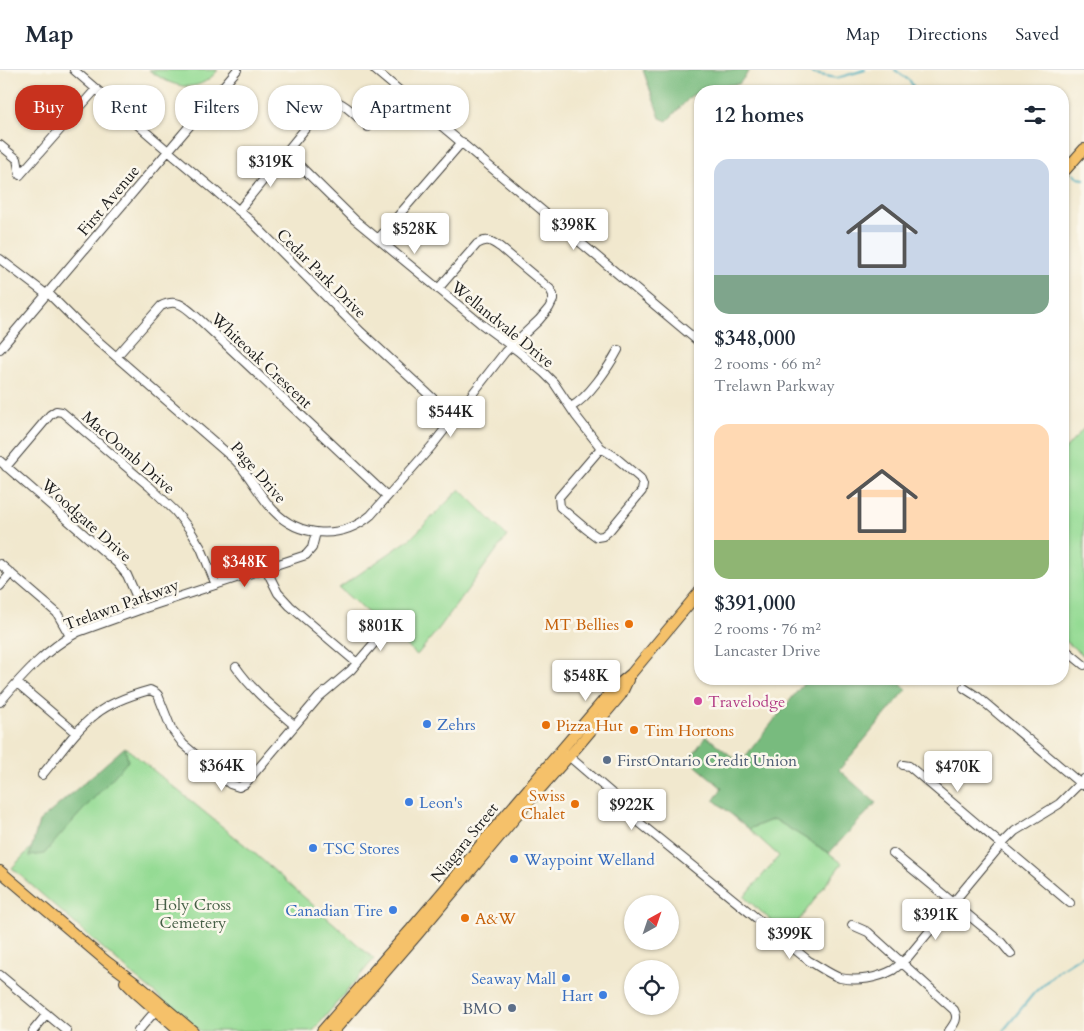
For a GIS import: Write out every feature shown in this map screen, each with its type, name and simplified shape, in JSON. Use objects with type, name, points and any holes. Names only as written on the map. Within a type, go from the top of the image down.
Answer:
[{"type":"main road","points":[[1069,166],[1084,149]]},
{"type":"main road","name":"Niagara Street","points":[[322,1031],[417,922],[486,838],[620,695],[631,674],[694,598]]},
{"type":"main road","name":"Niagara Street","points":[[334,1031],[418,935],[526,805],[565,754]]},
{"type":"main road","points":[[0,871],[106,961],[135,992],[193,1031]]},
{"type":"main road","points":[[159,1008],[180,1031]]},
{"type":"street","name":"Cedar Park Drive","points":[[74,70],[93,86]]},
{"type":"street","name":"First Avenue","points":[[0,349],[237,70]]},
{"type":"street","points":[[375,70],[694,338]]},
{"type":"street","points":[[0,145],[17,159],[20,175],[93,92]]},
{"type":"street","points":[[239,210],[322,108],[331,101],[338,102],[352,113]]},
{"type":"street","name":"Cedar Park Drive","points":[[144,130],[258,227],[361,332],[453,417]]},
{"type":"street","points":[[378,239],[462,142]]},
{"type":"street","name":"Wellandvale Drive","points":[[286,152],[344,210],[438,289],[544,373],[601,448],[614,456],[640,478],[643,485],[642,491],[609,531],[603,536],[597,536],[560,507],[559,497],[601,448]]},
{"type":"street","name":"Page Drive","points":[[0,259],[47,293],[82,327],[238,464],[278,514],[294,526],[316,532],[345,530],[356,525],[371,514],[431,447],[505,352],[546,312],[552,304],[553,298],[550,289],[500,247],[487,240],[477,244],[438,289]]},
{"type":"street","name":"Whiteoak Crescent","points":[[117,356],[161,306],[170,303],[181,304],[387,496]]},
{"type":"street","points":[[571,407],[577,403],[606,370],[618,350]]},
{"type":"street","name":"MacOomb Drive","points":[[3,464],[50,415],[56,411],[62,412],[157,493],[175,511],[186,525],[207,560],[216,585]]},
{"type":"street","name":"Woodgate Drive","points":[[3,464],[117,562],[127,575],[142,609]]},
{"type":"street","name":"Trelawn Parkway","points":[[0,702],[33,665],[52,648],[70,636],[142,609],[306,555],[312,548],[316,532]]},
{"type":"street","points":[[0,564],[57,613],[70,636]]},
{"type":"street","points":[[266,569],[278,593],[290,606],[357,663]]},
{"type":"street","points":[[0,586],[11,573]]},
{"type":"street","points":[[42,776],[76,733],[96,714],[115,703],[150,690],[158,696],[172,728],[183,744],[230,784],[239,788],[245,784],[319,697],[351,670],[388,627]]},
{"type":"street","points":[[1069,653],[1084,665]]},
{"type":"street","points":[[236,667],[244,679],[264,700],[294,726]]},
{"type":"street","points":[[17,682],[76,733]]},
{"type":"street","points":[[565,754],[615,796],[641,824],[809,961],[838,977],[864,979],[880,976],[893,970],[908,957],[1001,845],[1015,831],[1059,804],[1083,783],[978,697],[964,688]]},
{"type":"street","points":[[903,765],[909,766],[1070,903]]},
{"type":"street","points":[[893,853],[1002,942],[1011,954]]},
{"type":"street","points":[[852,925],[868,932],[954,1010],[956,1021],[949,1031]]},
{"type":"street","points":[[0,975],[67,1031]]},
{"type":"street","points":[[138,1031],[159,1008]]},
{"type":"street","points":[[33,1031],[47,1014]]},
{"type":"green space","points":[[149,70],[218,70],[210,78],[196,85],[175,84]]},
{"type":"green space","points":[[643,70],[750,70],[739,84],[694,85],[694,94],[667,121],[660,118]]},
{"type":"green space","points":[[1084,428],[1084,656],[1069,644],[1069,445]]},
{"type":"green space","points":[[460,489],[507,536],[417,655],[339,588],[410,539]]},
{"type":"green space","points":[[802,685],[902,685],[907,689],[839,770],[876,803],[829,853],[774,819],[749,829],[714,800],[722,788],[689,760],[706,736],[740,763]]},
{"type":"green space","name":"Holy Cross Cemetery","points":[[125,747],[252,851],[374,959],[313,1031],[200,1031],[12,868]]},
{"type":"green space","points":[[125,747],[128,761],[44,854],[29,856],[39,822]]},
{"type":"green space","points":[[774,819],[842,863],[788,935],[744,897],[779,856],[749,829]]},
{"type":"waterway","points":[[808,70],[814,74],[837,78],[865,70]]},
{"type":"waterway","points":[[895,70],[912,85]]},
{"type":"waterway","points":[[1073,174],[1078,178],[1084,179]]},
{"type":"waterway","points":[[1003,1031],[1034,993],[1059,970],[1084,954]]},
{"type":"place","name":"MT Bellies","points":[[629,624]]},
{"type":"place","name":"Travelodge","points":[[698,701]]},
{"type":"place","name":"Zehrs","points":[[427,724]]},
{"type":"place","name":"Pizza Hut","points":[[546,725]]},
{"type":"place","name":"Tim Hortons","points":[[634,730]]},
{"type":"place","name":"FirstOntario Credit Union","points":[[607,760]]},
{"type":"place","name":"Leon's","points":[[409,802]]},
{"type":"place","name":"Swiss Chalet","points":[[575,804]]},
{"type":"place","name":"TSC Stores","points":[[313,848]]},
{"type":"place","name":"Waypoint Welland","points":[[514,859]]},
{"type":"place","name":"Canadian Tire","points":[[393,910]]},
{"type":"place","name":"A&W","points":[[465,918]]},
{"type":"place","name":"Seaway Mall","points":[[566,978]]},
{"type":"place","name":"Hart","points":[[603,995]]},
{"type":"place","name":"BMO","points":[[512,1008]]}]
